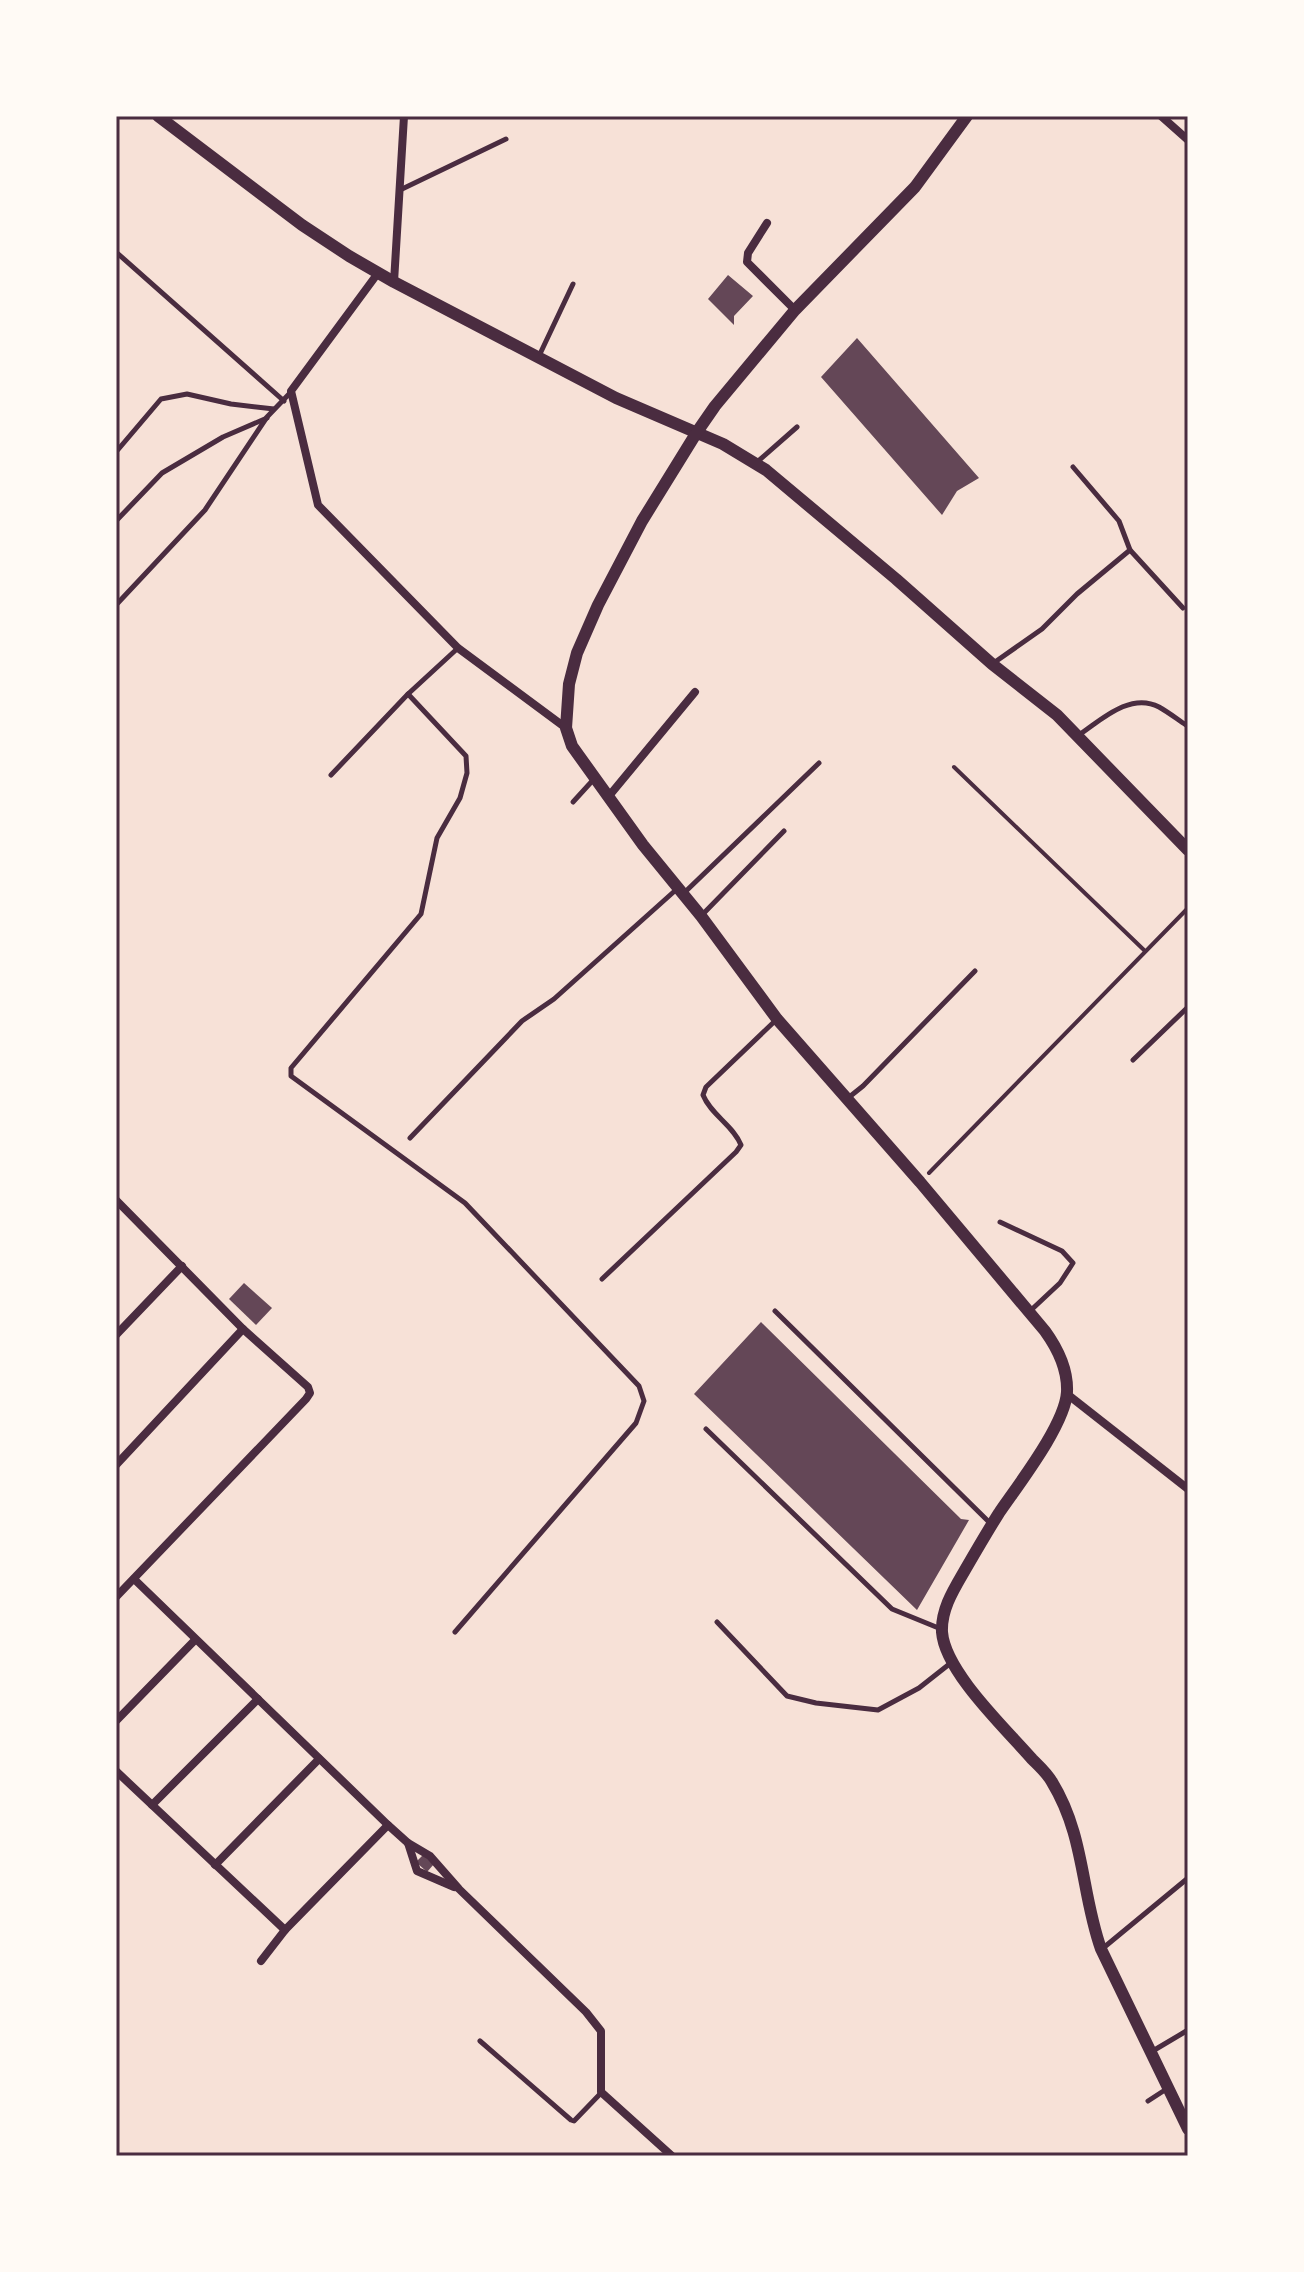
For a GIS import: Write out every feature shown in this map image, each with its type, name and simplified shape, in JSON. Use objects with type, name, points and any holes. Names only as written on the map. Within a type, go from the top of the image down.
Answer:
[{"type":"street","points":[[158,116],[302,225],[378,273],[616,398],[723,444],[755,463],[896,579],[992,664],[1057,715],[1188,850]]},
{"type":"street","points":[[394,282],[404,116]]},
{"type":"street","points":[[967,116],[915,187],[795,310],[697,432],[642,521],[582,641],[569,684],[566,728],[572,746],[643,845],[701,916],[777,1019],[920,1182],[1057,1348],[1063,1362],[1067,1394],[1053,1432],[991,1525],[948,1599],[942,1630],[952,1662],[965,1682],[1051,1780],[1072,1825],[1084,1873],[1088,1927],[1188,2129]]},
{"type":"street","points":[[1161,116],[1188,140]]},
{"type":"street","points":[[767,223],[748,253],[747,262],[795,310]]},
{"type":"street","points":[[378,273],[291,391],[318,505],[458,648],[566,728]]},
{"type":"street","points":[[609,796],[695,692]]},
{"type":"street","points":[[116,1597],[310,1393],[308,1387],[243,1329],[117,1205]]},
{"type":"street","points":[[116,1335],[182,1266]]},
{"type":"street","points":[[116,1465],[243,1329]]},
{"type":"street","points":[[1067,1394],[1188,1489]]},
{"type":"street","points":[[134,1579],[388,1825],[408,1843],[430,1856],[459,1889],[586,2012],[601,2031],[601,2092],[672,2156]]},
{"type":"street","points":[[116,1721],[195,1640]]},
{"type":"street","points":[[152,1805],[258,1699]]},
{"type":"street","points":[[215,1865],[319,1759]]},
{"type":"street","points":[[116,1771],[285,1930]]},
{"type":"street","points":[[261,1961],[285,1930],[388,1825]]},
{"type":"street","points":[[408,1843],[417,1871],[459,1889]]},
{"type":"lane","points":[[400,190],[506,139]]},
{"type":"lane","points":[[116,252],[284,401]]},
{"type":"lane","points":[[539,357],[573,284]]},
{"type":"lane","points":[[116,605],[205,510],[267,417],[291,391]]},
{"type":"lane","points":[[116,452],[161,399],[187,394],[231,404],[275,409]]},
{"type":"lane","points":[[116,521],[162,473],[223,437],[267,417]]},
{"type":"lane","points":[[755,463],[797,427]]},
{"type":"lane","points":[[1073,467],[1119,521],[1130,550],[1183,608]]},
{"type":"lane","points":[[992,664],[1042,629],[1077,594],[1130,550]]},
{"type":"lane","points":[[331,775],[408,694],[458,648]]},
{"type":"lane","points":[[408,694],[466,756],[467,773],[460,798],[437,838],[421,914],[291,1068],[291,1076],[465,1203],[639,1386],[644,1401],[636,1423],[455,1632]]},
{"type":"lane","points":[[1078,736],[1123,706],[1139,702],[1156,705],[1186,725]]},
{"type":"lane","points":[[410,1138],[522,1021],[554,999],[681,891],[819,763]]},
{"type":"lane","points":[[573,802],[595,778]]},
{"type":"lane","points":[[701,916],[784,831]]},
{"type":"lane","points":[[848,1099],[975,971]]},
{"type":"lane","points":[[1133,1060],[1188,1007]]},
{"type":"lane","points":[[602,1279],[741,1145],[737,1136],[706,1103],[703,1095],[706,1087],[777,1019]]},
{"type":"lane","points":[[1000,1222],[1062,1251],[1073,1263],[1060,1283],[1029,1313]]},
{"type":"lane","points":[[775,1311],[991,1525]]},
{"type":"lane","points":[[706,1429],[892,1609],[942,1630]]},
{"type":"lane","points":[[717,1622],[787,1696],[816,1703],[878,1710],[919,1688],[952,1662]]},
{"type":"lane","points":[[1070,1876],[1084,1873]]},
{"type":"lane","points":[[1101,1949],[1188,1878]]},
{"type":"lane","points":[[1151,2052],[1188,2030]]},
{"type":"lane","points":[[480,2041],[571,2120],[574,2121],[601,2092]]},
{"type":"lane","points":[[1148,2101],[1168,2087]]},
{"type":"path","points":[[954,767],[1145,951]]},
{"type":"path","points":[[920,1182],[1188,908]]},
{"type":"building","points":[[728,275],[753,296],[734,316],[734,325],[708,299]]},
{"type":"building","points":[[857,338],[979,478],[957,491],[942,515],[821,377]]},
{"type":"building","points":[[244,1283],[272,1308],[256,1325],[229,1299]]},
{"type":"building","points":[[761,1322],[961,1519],[969,1520],[917,1610],[694,1394]]},
{"type":"building","points":[[424,1854],[434,1864],[427,1872],[416,1862]]}]
